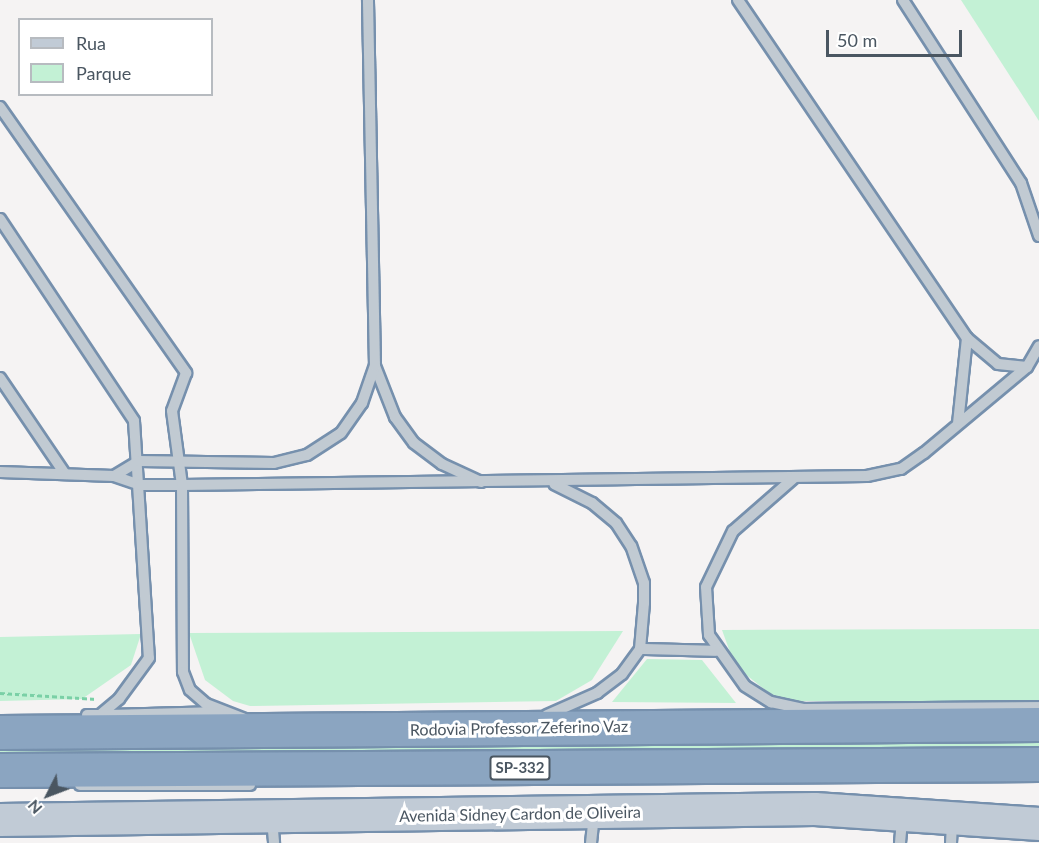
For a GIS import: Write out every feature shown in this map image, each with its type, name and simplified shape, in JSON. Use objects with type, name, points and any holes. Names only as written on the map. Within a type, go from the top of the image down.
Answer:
[{"type":"highway","name":"Rodovia Professor Zeferino Vaz","points":[[0,732],[1039,724]]},
{"type":"highway","name":"SP-332","points":[[0,770],[1039,764]]},
{"type":"street","name":"Avenida Sidney Cardon de Oliveira","points":[[0,820],[273,830],[592,828],[902,811],[951,829],[1039,824]]},
{"type":"lane","points":[[368,0],[375,366],[395,417],[414,443],[442,464],[483,483]]},
{"type":"lane","points":[[738,0],[966,338],[998,364],[1027,367]]},
{"type":"lane","points":[[903,0],[1021,183],[1039,236]]},
{"type":"lane","points":[[0,107],[183,365],[186,373],[172,411],[182,485],[183,672],[190,690],[225,712]]},
{"type":"lane","points":[[0,219],[128,406],[139,461],[149,658],[138,680],[100,715]]},
{"type":"lane","points":[[958,424],[966,338]]},
{"type":"lane","points":[[0,472],[114,476],[140,485],[551,483],[676,476],[867,476],[901,469],[1027,367],[1039,346]]},
{"type":"lane","points":[[114,476],[139,461],[274,463],[307,455],[341,433],[362,403],[375,366]]},
{"type":"lane","points":[[0,378],[65,474]]},
{"type":"lane","points":[[795,477],[749,513],[714,562],[704,604],[716,651],[745,686],[771,702],[804,709],[1039,707]]},
{"type":"lane","points":[[511,727],[597,693],[622,674],[640,649],[644,583],[631,546],[592,503],[551,483]]},
{"type":"lane","points":[[640,649],[716,651]]},
{"type":"lane","points":[[78,715],[225,712],[302,730]]},
{"type":"lane","points":[[316,782],[454,769]]},
{"type":"lane","points":[[0,770],[59,783]]},
{"type":"lane","points":[[70,784],[128,789],[268,784]]},
{"type":"lane","points":[[900,843],[902,811]]},
{"type":"path","points":[[0,693],[82,695]]},
{"type":"green space","points":[[961,0],[1039,0],[1039,121]]},
{"type":"green space","points":[[1039,629],[1039,701],[798,701],[773,696],[735,666],[722,630]]},
{"type":"green space","points":[[623,631],[592,680],[556,701],[250,706],[233,701],[205,680],[189,633]]},
{"type":"green space","points":[[141,634],[131,665],[82,699],[0,701],[0,637]]},
{"type":"green space","points":[[647,659],[702,660],[736,703],[612,702]]},
{"type":"green space","points":[[0,736],[1039,736],[1039,757],[0,757]]}]
